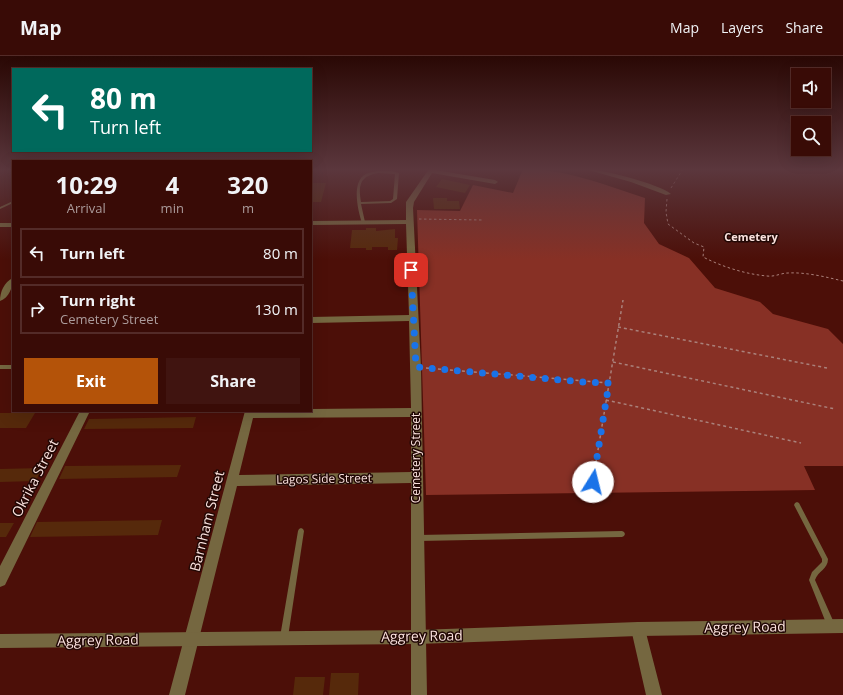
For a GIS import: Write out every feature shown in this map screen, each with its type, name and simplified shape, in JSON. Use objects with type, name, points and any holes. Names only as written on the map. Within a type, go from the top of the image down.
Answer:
[{"type":"street","name":"Cemetery Street","points":[[412,199],[410,202],[409,220],[416,367],[419,695]]},
{"type":"street","points":[[312,223],[409,220]]},
{"type":"street","points":[[0,225],[12,224]]},
{"type":"street","points":[[0,298],[12,283]]},
{"type":"street","points":[[312,320],[413,318]]},
{"type":"street","name":"Okrika Street","points":[[0,580],[84,412]]},
{"type":"street","points":[[250,412],[416,412]]},
{"type":"street","name":"Barnham Street","points":[[177,695],[250,412]]},
{"type":"street","name":"Lagos Side Street","points":[[232,482],[416,477]]},
{"type":"street","name":"Aggrey Road","points":[[0,641],[418,637],[638,629],[837,626]]},
{"type":"street","points":[[638,629],[654,695]]},
{"type":"lane","points":[[360,199],[363,222]]},
{"type":"lane","points":[[361,203],[388,202],[395,199]]},
{"type":"lane","points":[[0,208],[12,202]]},
{"type":"lane","points":[[0,367],[12,367]]},
{"type":"lane","points":[[797,505],[825,559],[825,563],[814,574],[812,580],[837,626]]},
{"type":"lane","points":[[284,638],[301,531]]},
{"type":"lane","points":[[417,538],[622,534]]},
{"type":"path","points":[[667,199],[666,212],[668,224],[694,243],[704,247],[703,257],[712,262],[738,270],[768,275],[777,276],[787,273],[832,278],[843,281]]},
{"type":"path","points":[[409,220],[482,220]]},
{"type":"path","points":[[593,482],[623,300]]},
{"type":"path","points":[[618,327],[827,368]]},
{"type":"path","points":[[613,362],[835,409]]},
{"type":"path","points":[[416,367],[609,383]]},
{"type":"path","points":[[606,400],[801,443]]},
{"type":"shaded area","points":[[466,199],[645,199],[644,223],[659,244],[689,258],[715,288],[760,302],[773,314],[828,329],[843,344],[843,466],[804,466],[815,490],[426,495],[417,210],[460,211]]},
{"type":"building","points":[[312,199],[322,199],[321,202],[312,202]]},
{"type":"building","points":[[433,199],[459,201],[460,209],[434,209]]},
{"type":"building","points":[[366,228],[376,228],[376,231],[395,229],[395,238],[398,238],[397,250],[388,250],[388,247],[372,247],[372,250],[366,250],[366,248],[350,248],[352,230],[366,230]]},
{"type":"building","points":[[0,413],[35,413],[26,428],[0,428]]},
{"type":"building","points":[[196,417],[193,428],[84,429],[89,419]]},
{"type":"building","points":[[181,465],[177,477],[59,479],[65,466]]},
{"type":"building","points":[[42,468],[36,481],[0,482],[0,469]]},
{"type":"building","points":[[162,520],[158,535],[30,537],[37,522]]},
{"type":"building","points":[[0,523],[14,523],[6,537],[0,537]]},
{"type":"building","points":[[331,673],[359,673],[358,695],[329,695]]},
{"type":"building","points":[[295,677],[325,677],[323,695],[293,695]]},
{"type":"district","name":"Cemetery","points":[[751,237]]},
{"type":"route","points":[[411,270],[416,367],[609,383],[593,482]]}]
